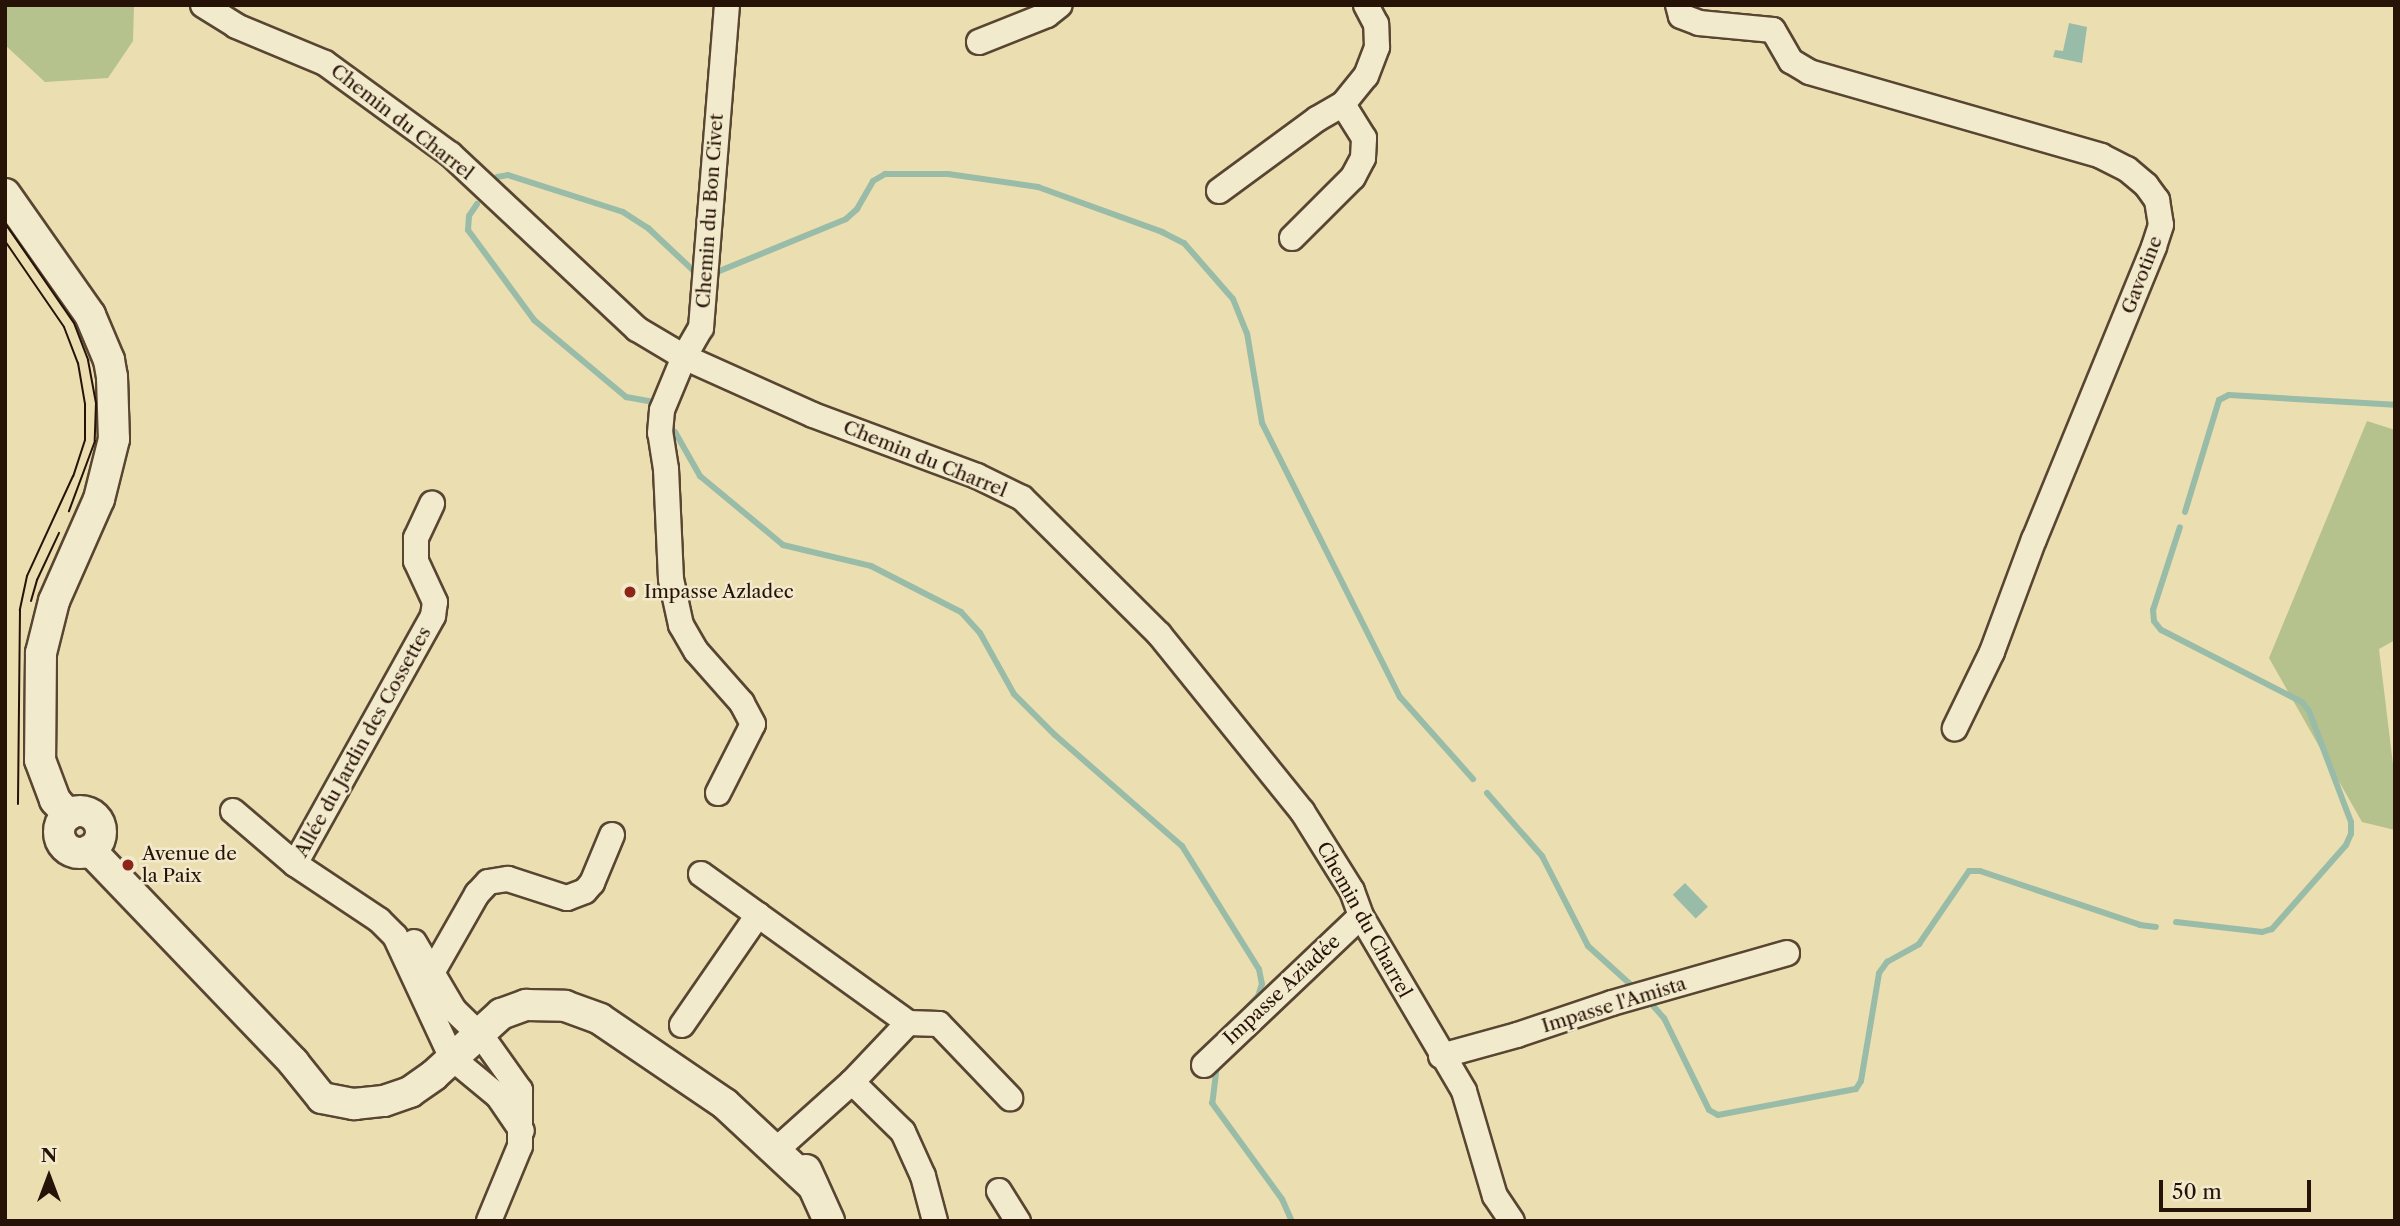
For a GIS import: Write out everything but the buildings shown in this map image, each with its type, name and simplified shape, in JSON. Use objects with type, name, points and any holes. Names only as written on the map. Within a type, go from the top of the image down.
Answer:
[{"type":"street","name":"Chemin du Charrel","points":[[203,5],[236,26],[325,63],[450,154],[637,329],[684,357],[813,415],[977,476],[1022,498],[1167,644],[1302,811],[1352,891],[1361,916],[1464,1091],[1495,1196],[1511,1221]]},
{"type":"street","name":"Chemin du Bon Civet","points":[[718,793],[753,724],[742,703],[696,651],[681,625],[676,608],[666,470],[660,433],[662,410],[684,357],[701,328],[727,5]]},
{"type":"street","points":[[979,42],[1047,15],[1060,5]]},
{"type":"street","points":[[1219,191],[1317,119],[1343,104],[1366,76],[1377,47],[1376,24],[1366,5]]},
{"type":"street","name":"Gavotine","points":[[1678,5],[1681,16],[1699,23],[1773,30],[1791,61],[1809,72],[2101,156],[2127,169],[2146,185],[2157,200],[2161,225],[2154,247],[2034,538],[1992,652],[1955,728]]},
{"type":"street","points":[[1292,238],[1353,177],[1363,158],[1364,138],[1343,104]]},
{"type":"street","points":[[5,194],[90,315],[109,360],[113,377],[114,439],[102,487],[54,601],[41,653],[40,760],[55,800],[68,816],[80,811],[97,820],[101,836],[90,850],[293,1062],[328,1083],[355,1087],[380,1084],[403,1076],[501,1014],[526,1005],[565,1006],[600,1019],[725,1104],[743,1121],[782,1145]]},
{"type":"street","name":"Allée du Jardin des Cossettes","points":[[295,864],[433,616],[435,602],[416,561],[416,538],[432,503]]},
{"type":"street","name":"Allée du Jardin des Cossettes","points":[[233,811],[295,864],[379,920],[396,936],[461,1039]]},
{"type":"street","points":[[433,971],[477,894],[488,883],[508,879],[567,898],[585,891],[592,883],[612,835]]},
{"type":"street","points":[[701,874],[908,1023],[939,1024],[1010,1098]]},
{"type":"street","name":"Allée du Jardin des Cossettes","points":[[342,895],[384,910],[403,926],[433,971],[454,1010],[461,1039]]},
{"type":"street","points":[[682,1025],[758,915]]},
{"type":"street","name":"Impasse Aziadée","points":[[1204,1065],[1361,916]]},
{"type":"street","name":"Impasse l'Amista","points":[[1441,1056],[1787,953]]},
{"type":"street","points":[[461,1039],[494,998],[524,987],[543,984],[571,988],[609,1003],[763,1111],[782,1145],[813,1186],[829,1221]]},
{"type":"street","points":[[782,1145],[852,1082],[908,1023]]},
{"type":"street","points":[[461,1039],[520,1090],[520,1146],[489,1221]]},
{"type":"street","points":[[461,1039],[522,1131]]},
{"type":"street","points":[[852,1082],[903,1132],[923,1176],[935,1221]]},
{"type":"street","points":[[999,1191],[1018,1221]]},
{"type":"green space","points":[[5,5],[134,5],[133,41],[108,78],[45,82],[5,45]]},
{"type":"green space","points":[[2367,421],[2395,430],[2395,640],[2379,649],[2395,781],[2395,830],[2362,822],[2269,658]]},
{"type":"shaded area","points":[[2069,23],[2087,27],[2082,63],[2053,57],[2055,50],[2063,51]]},
{"type":"shaded area","points":[[1685,883],[1708,907],[1696,919],[1673,895]]},
{"type":"waterway","points":[[717,272],[846,219],[857,209],[873,181],[885,174],[948,174],[1038,187],[1162,232],[1184,243],[1233,299],[1247,333],[1262,423],[1400,697],[1473,779]]},
{"type":"waterway","points":[[497,177],[508,175],[623,212],[648,228],[696,273]]},
{"type":"waterway","points":[[477,204],[469,216],[468,230],[534,320],[626,397],[653,402]]},
{"type":"waterway","points":[[2185,512],[2219,400],[2229,395],[2395,405]]},
{"type":"waterway","points":[[675,432],[700,476],[783,545],[871,566],[961,612],[980,633],[1014,694],[1055,735],[1182,846],[1259,969],[1262,984],[1258,996],[1243,1012]]},
{"type":"waterway","points":[[2176,922],[2262,932],[2272,929],[2346,845],[2351,834],[2351,822],[2309,711],[2302,702],[2161,630],[2154,621],[2153,610],[2180,527]]},
{"type":"waterway","points":[[1487,793],[1542,856],[1588,946],[1630,984]]},
{"type":"waterway","points":[[1649,1001],[1664,1018],[1709,1110],[1718,1115],[1856,1089],[1861,1081],[1879,973],[1887,962],[1919,944],[1969,871],[1980,871],[2140,925],[2156,927]]},
{"type":"waterway","points":[[1217,1065],[1212,1103],[1282,1199],[1292,1221]]},
{"type":"tram line","points":[[5,223],[74,323],[88,360],[96,403],[95,441],[69,511]]},
{"type":"tram line","points":[[5,241],[64,327],[78,363],[85,404],[85,440],[73,476],[27,576],[20,610],[18,804]]},
{"type":"tram line","points":[[31,601],[37,580],[59,533]]},
{"type":"place","name":"Impasse Azladec","points":[[630,592]]},
{"type":"place","name":"Avenue de la Paix","points":[[128,865]]}]
